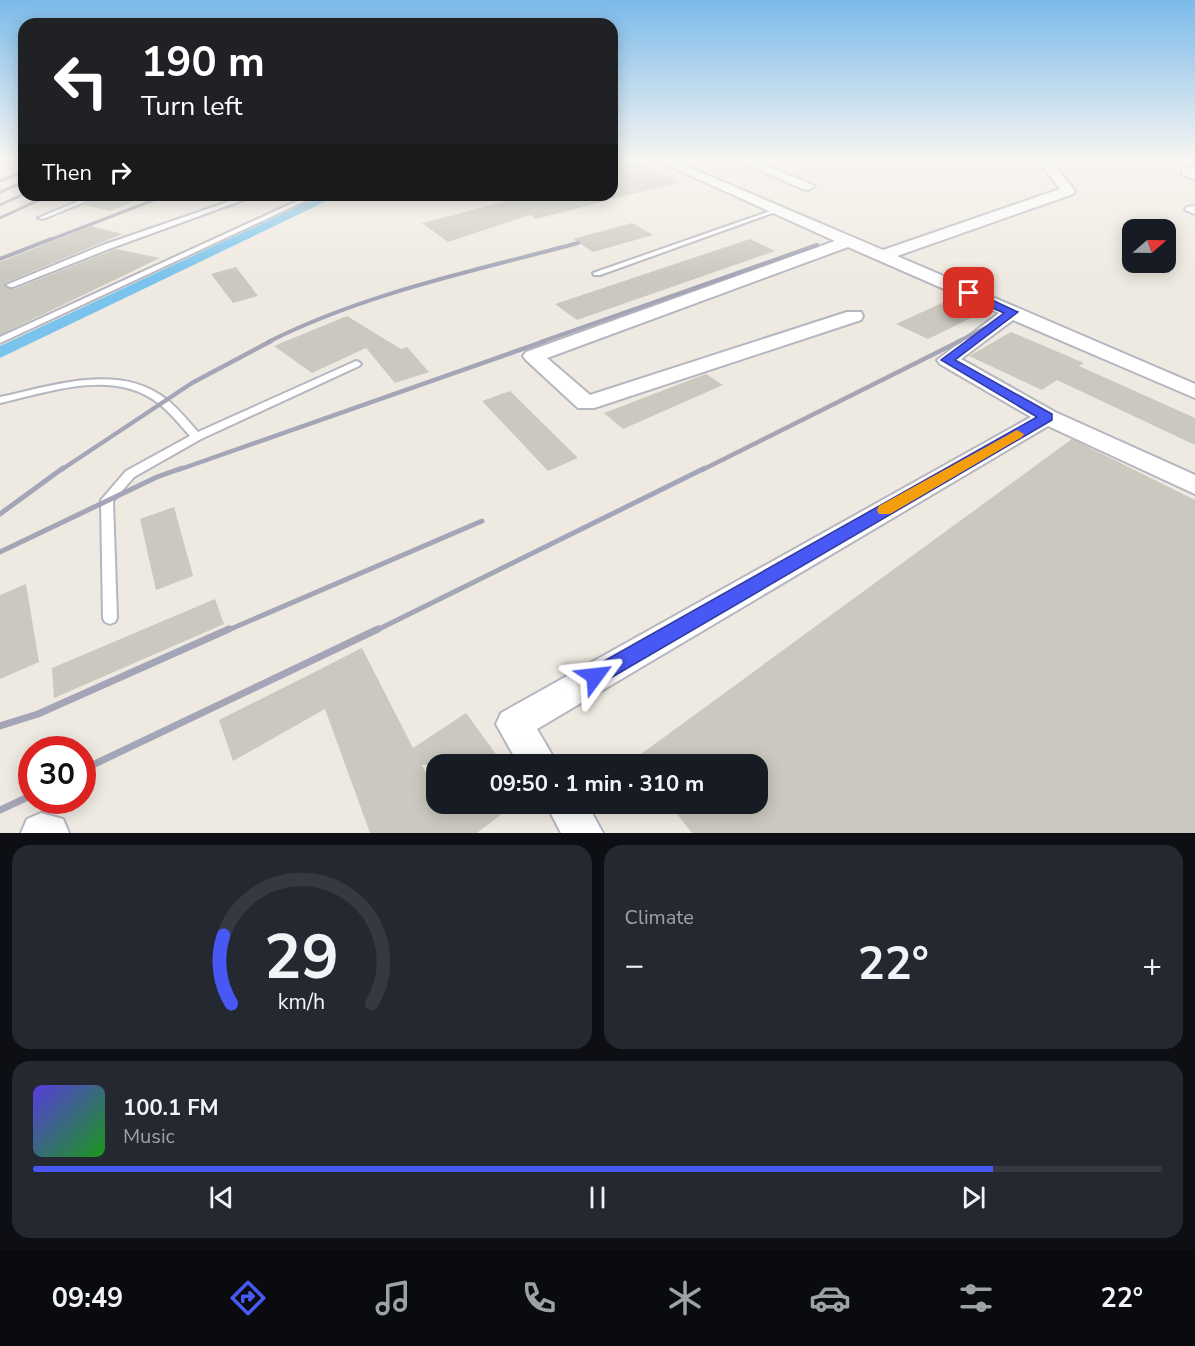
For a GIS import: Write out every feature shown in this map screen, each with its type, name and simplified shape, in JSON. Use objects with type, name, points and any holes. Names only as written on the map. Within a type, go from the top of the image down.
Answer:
[{"type":"street","points":[[752,199],[1195,392]]},
{"type":"street","points":[[883,256],[1046,199]]},
{"type":"street","points":[[849,241],[533,356],[586,403],[854,316]]},
{"type":"street","points":[[1012,312],[947,360],[1047,417],[1195,485]]},
{"type":"street","points":[[533,754],[513,723],[1047,417]]},
{"type":"street","points":[[571,814],[583,833]]},
{"type":"street","points":[[41,833],[50,833]]},
{"type":"lane","points":[[40,218],[84,201]]},
{"type":"lane","points":[[10,285],[237,201]]},
{"type":"lane","points":[[0,340],[302,201]]},
{"type":"lane","points":[[597,273],[778,210]]},
{"type":"lane","points":[[110,618],[107,500],[130,474],[197,436],[356,364]]},
{"type":"lane","points":[[0,400],[98,382],[126,382],[161,400],[197,436]]},
{"type":"building","points":[[94,201],[135,201],[110,211],[84,205]]},
{"type":"building","points":[[507,201],[605,201],[536,219],[530,215],[448,242],[422,223]]},
{"type":"building","points":[[632,223],[653,235],[593,252],[573,239]]},
{"type":"building","points":[[91,226],[122,234],[5,283],[4,286],[14,289],[116,249],[160,258],[0,335],[0,262]]},
{"type":"building","points":[[750,239],[775,251],[577,320],[555,304]]},
{"type":"building","points":[[236,267],[258,296],[233,303],[211,274]]},
{"type":"building","points":[[944,302],[975,316],[928,339],[896,324]]},
{"type":"building","points":[[347,316],[401,349],[407,347],[429,372],[395,383],[366,348],[312,373],[274,346]]},
{"type":"building","points":[[1011,332],[1084,363],[1079,366],[1195,418],[1195,445],[1057,380],[1042,390],[969,356]]},
{"type":"building","points":[[706,374],[723,385],[623,429],[604,413]]},
{"type":"building","points":[[510,391],[578,458],[548,471],[482,401]]},
{"type":"building","points":[[1072,439],[1195,500],[1195,833],[692,833],[677,814],[768,814],[768,754],[641,754]]},
{"type":"building","points":[[174,507],[193,576],[156,590],[140,519]]},
{"type":"building","points":[[26,584],[39,662],[0,679],[0,595]]},
{"type":"building","points":[[215,599],[224,624],[54,698],[52,668]]},
{"type":"building","points":[[362,648],[413,748],[466,713],[496,754],[426,754],[426,765],[422,765],[426,773],[426,814],[502,814],[477,833],[370,833],[325,709],[233,761],[219,720]]},
{"type":"waterway","points":[[0,353],[320,201]]},
{"type":"railway","points":[[0,205],[13,199]]},
{"type":"railway","points":[[0,218],[37,201]]},
{"type":"railway","points":[[47,241],[151,201]]},
{"type":"railway","points":[[0,259],[51,239]]},
{"type":"railway","points":[[268,342],[305,325],[381,297],[578,243]]},
{"type":"railway","points":[[541,342],[817,245]]},
{"type":"railway","points":[[957,342],[985,328]]},
{"type":"railway","points":[[61,470],[192,383],[271,341]]},
{"type":"railway","points":[[178,470],[545,341]]},
{"type":"railway","points":[[702,470],[960,341]]},
{"type":"railway","points":[[0,514],[63,468]]},
{"type":"railway","points":[[0,552],[157,477],[182,468]]},
{"type":"railway","points":[[375,631],[705,468]]},
{"type":"railway","points":[[226,631],[482,521]]},
{"type":"railway","points":[[0,726],[38,714],[229,629]]},
{"type":"railway","points":[[96,763],[378,629]]},
{"type":"railway","points":[[0,810],[18,802]]},
{"type":"slow traffic","points":[[885,510],[1017,434]]},
{"type":"route","points":[[595,676],[1047,417],[947,360],[1012,312],[969,293]]}]
